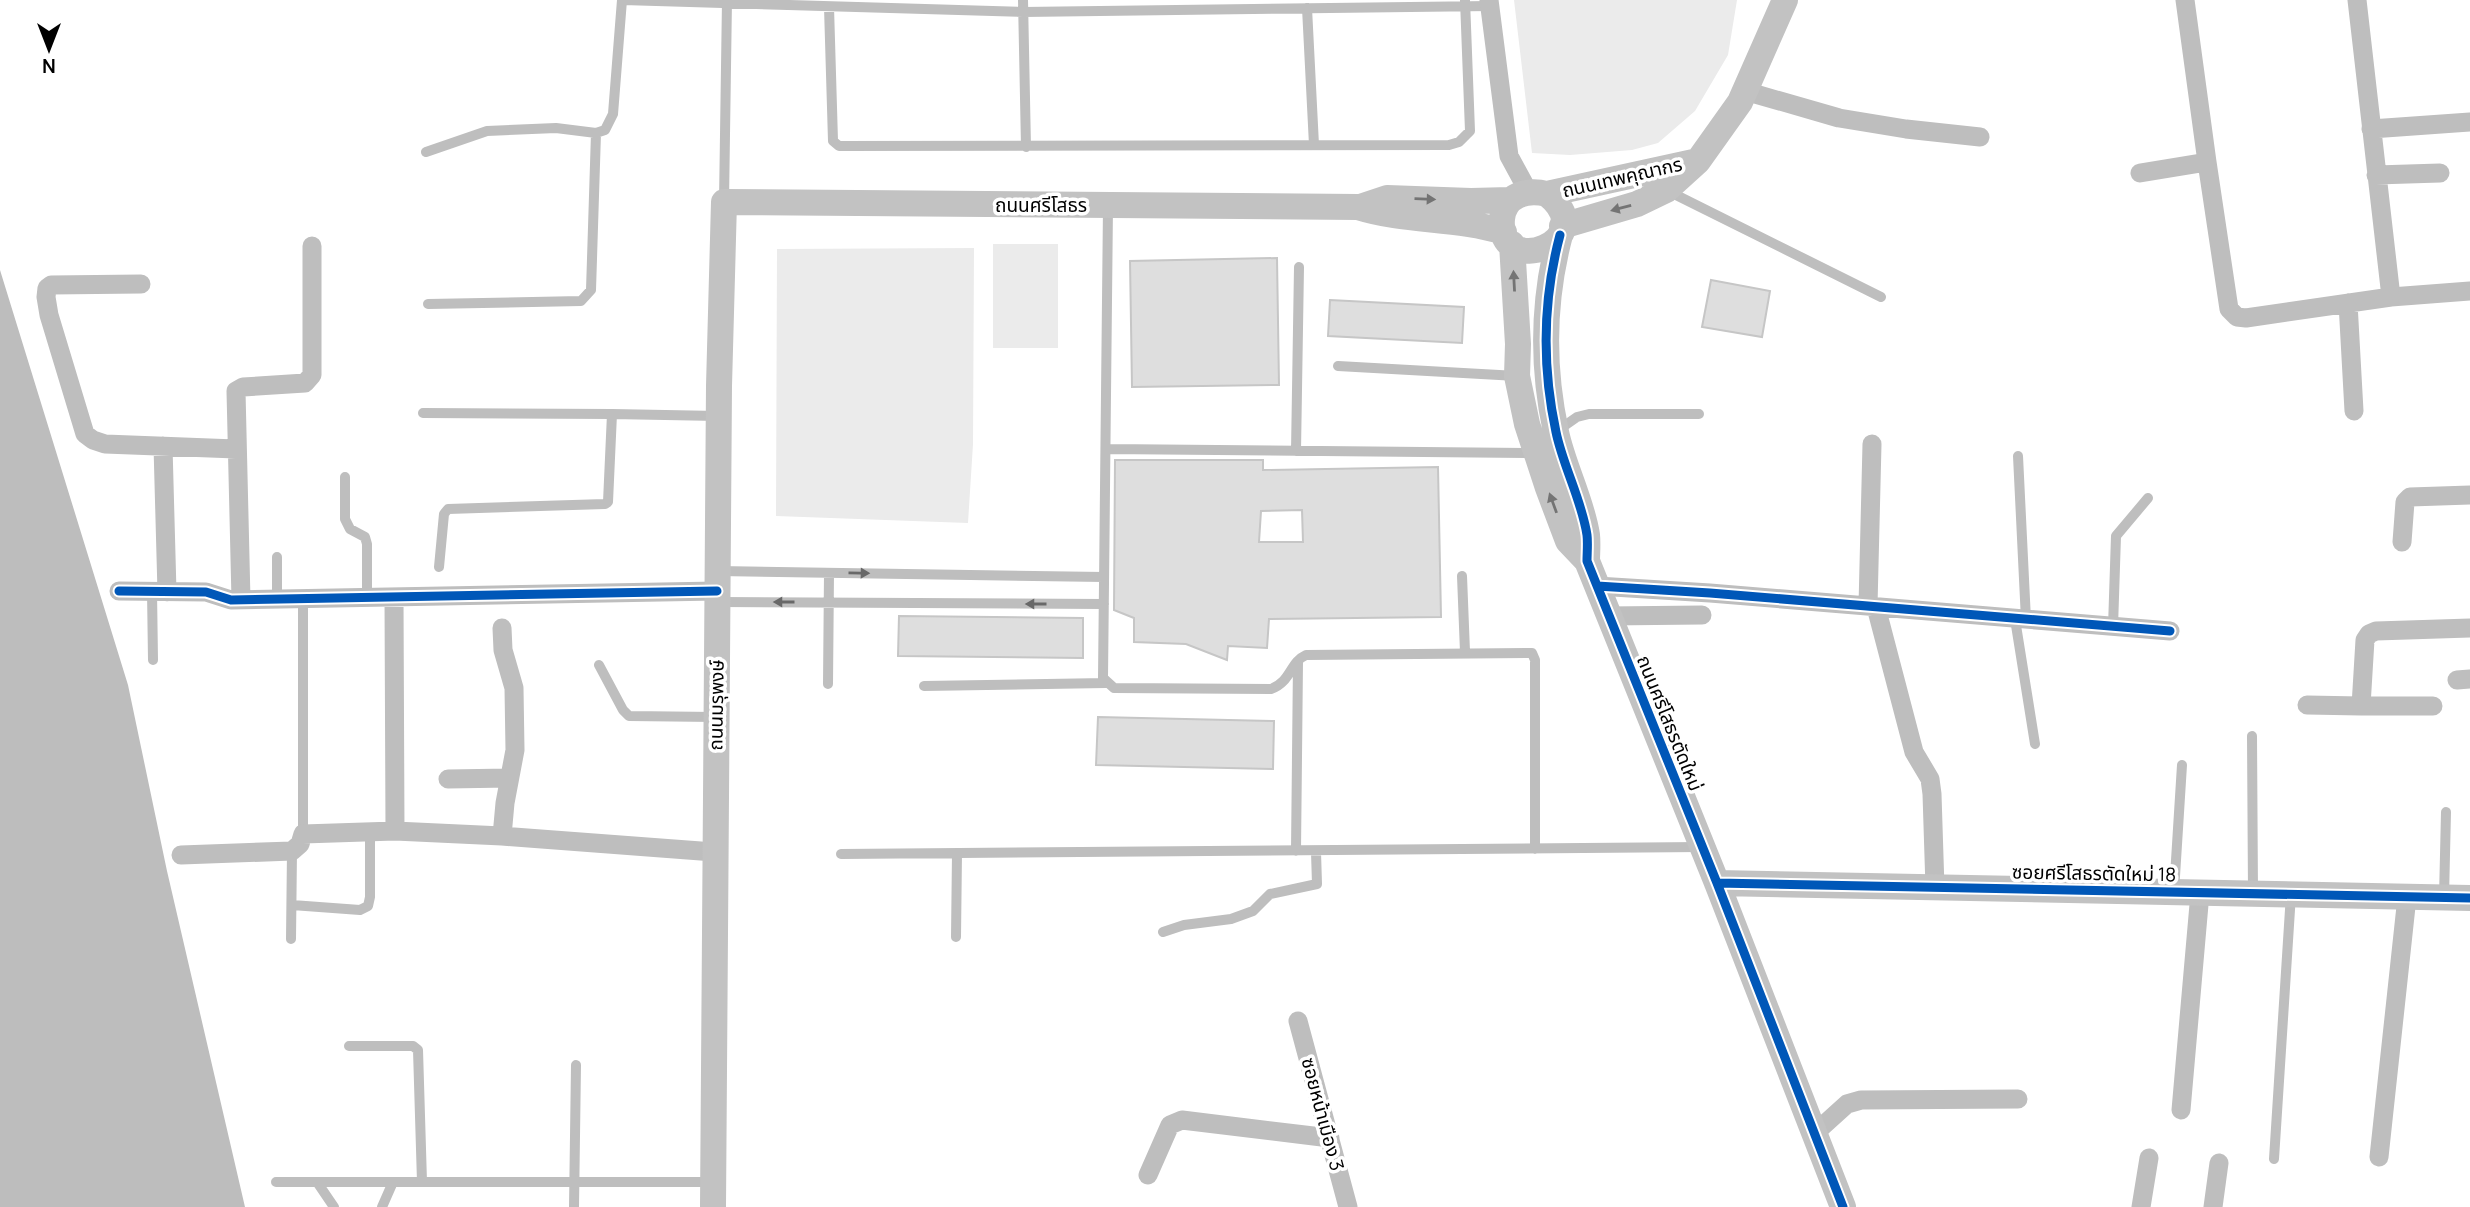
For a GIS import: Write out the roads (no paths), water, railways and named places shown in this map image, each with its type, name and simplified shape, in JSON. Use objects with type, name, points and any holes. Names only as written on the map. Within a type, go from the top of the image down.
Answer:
[{"type":"main road","name":"ถนนเทพคุณากร","points":[[1561,231],[1586,217],[1637,204],[1666,190],[1698,161],[1734,112],[1785,0]]},
{"type":"main road","name":"ถนนเทพคุณากร","points":[[1529,195],[1698,161]]},
{"type":"main road","name":"ถนนศรีโสธร","points":[[1359,207],[1387,198],[1471,201],[1529,195]]},
{"type":"main road","points":[[1529,195],[1560,208],[1561,231],[1553,244],[1544,250],[1533,252],[1522,250],[1508,238],[1502,221],[1504,210],[1529,195]]},
{"type":"main road","name":"ถนนศรีโสธร","points":[[724,202],[1359,207],[1386,216],[1479,224],[1508,238]]},
{"type":"main road","name":"ถนนมรุพงษ์","points":[[713,1194],[717,588],[724,202]]},
{"type":"main road","name":"ถนนศรีโสธรตัดใหม่","points":[[1561,231],[1550,269],[1546,310],[1548,371],[1556,432],[1587,533],[1587,561]]},
{"type":"main road","name":"ถนนศรีโสธรตัดใหม่","points":[[1508,238],[1518,344],[1517,376],[1536,453],[1568,541],[1587,561],[1816,1132],[1843,1207]]},
{"type":"main road","name":"ซอยศรีโสธรตัดใหม่ 18","points":[[1717,883],[2470,898]]},
{"type":"street","points":[[2185,0],[2229,309],[2237,317],[2246,318],[2391,297],[2470,291]]},
{"type":"street","points":[[2357,0],[2391,297]]},
{"type":"street","points":[[1489,3],[1509,156],[1529,195]]},
{"type":"street","points":[[1745,91],[1839,118],[1980,137]]},
{"type":"street","points":[[2371,129],[2470,122]]},
{"type":"street","points":[[2140,173],[2207,162]]},
{"type":"street","points":[[2376,175],[2440,173]]},
{"type":"street","points":[[241,600],[236,391],[243,387],[304,383],[312,375],[312,246]]},
{"type":"street","points":[[141,284],[51,285],[47,288],[46,297],[85,434],[106,444],[236,449]]},
{"type":"street","points":[[2348,303],[2354,411]]},
{"type":"street","points":[[1872,444],[1872,606],[1913,752],[1930,779],[1933,794],[1935,888]]},
{"type":"street","points":[[159,591],[163,446]]},
{"type":"street","points":[[2402,542],[2405,502],[2410,497],[2470,495]]},
{"type":"street","points":[[1597,586],[2170,631]]},
{"type":"street","points":[[119,591],[206,592],[231,600],[241,600],[717,588]]},
{"type":"street","points":[[394,597],[394,831]]},
{"type":"street","points":[[1608,616],[1702,615]]},
{"type":"street","points":[[502,628],[503,650],[514,688],[515,750],[502,836]]},
{"type":"street","points":[[2361,706],[2365,640],[2369,634],[2376,631],[2470,628]]},
{"type":"street","points":[[2307,705],[2433,706]]},
{"type":"street","points":[[448,779],[509,779]]},
{"type":"street","points":[[181,855],[292,851],[300,844],[303,834],[394,831],[715,852]]},
{"type":"street","points":[[2181,1110],[2187,892]]},
{"type":"street","points":[[2379,1157],[2407,897]]},
{"type":"street","name":"ซอยหน้าเมือง 3","points":[[1298,1021],[1348,1207]]},
{"type":"street","points":[[1816,1132],[1847,1104],[1861,1100],[2018,1099]]},
{"type":"street","points":[[1148,1175],[1170,1125],[1182,1120],[1330,1138]]},
{"type":"street","points":[[2141,1207],[2149,1158]]},
{"type":"street","points":[[2213,1207],[2219,1163]]},
{"type":"lane","points":[[426,152],[487,131],[556,128],[596,133],[605,130],[613,114],[622,0],[830,7],[887,5],[1023,12],[1161,5],[1307,8],[1489,3]]},
{"type":"lane","points":[[1023,0],[1026,147]]},
{"type":"lane","points":[[724,202],[727,2]]},
{"type":"lane","points":[[830,7],[833,141],[839,146],[1449,145],[1465,137],[1470,131],[1465,3]]},
{"type":"lane","points":[[1307,8],[1314,145]]},
{"type":"lane","points":[[428,304],[582,301],[587,297],[592,290],[596,133]]},
{"type":"lane","points":[[1666,190],[1881,297]]},
{"type":"lane","points":[[1108,205],[1103,678],[1114,688],[1271,690],[1286,680],[1298,658],[1306,655],[1527,651],[1532,653],[1535,660],[1535,849]]},
{"type":"lane","points":[[1296,451],[1299,267]]},
{"type":"lane","points":[[1338,366],[1517,376]]},
{"type":"lane","points":[[424,412],[719,416]]},
{"type":"lane","points":[[439,567],[444,514],[448,509],[608,502],[612,414]]},
{"type":"lane","points":[[1556,432],[1577,417],[1589,414],[1699,414]]},
{"type":"lane","points":[[1107,449],[1536,453]]},
{"type":"lane","points":[[2018,456],[2020,619],[2035,744]]},
{"type":"lane","points":[[345,477],[345,519],[350,528],[365,537],[367,544],[367,597]]},
{"type":"lane","points":[[2113,627],[2116,536],[2148,498]]},
{"type":"lane","points":[[277,557],[277,599]]},
{"type":"lane","points":[[717,588],[829,573],[1104,577]]},
{"type":"lane","points":[[828,684],[829,573]]},
{"type":"lane","points":[[1462,576],[1465,652]]},
{"type":"lane","points":[[717,588],[828,603],[1104,604]]},
{"type":"lane","points":[[153,660],[159,591]]},
{"type":"lane","points":[[303,599],[303,834]]},
{"type":"lane","points":[[1296,851],[1298,658]]},
{"type":"lane","points":[[599,666],[629,716],[716,717]]},
{"type":"lane","points":[[923,685],[1106,682]]},
{"type":"lane","points":[[2252,736],[2253,894]]},
{"type":"lane","points":[[2182,765],[2187,892]]},
{"type":"lane","points":[[2444,897],[2446,812]]},
{"type":"lane","points":[[292,905],[360,910],[368,906],[370,832]]},
{"type":"lane","points":[[841,854],[1702,848]]},
{"type":"lane","points":[[291,939],[292,851]]},
{"type":"lane","points":[[1164,932],[1184,925],[1231,919],[1253,911],[1270,894],[1317,884],[1316,852]]},
{"type":"lane","points":[[956,937],[957,853]]},
{"type":"lane","points":[[2274,1159],[2291,894]]},
{"type":"lane","points":[[349,1046],[413,1046],[418,1051],[422,1182]]},
{"type":"lane","points":[[574,1207],[576,1065]]},
{"type":"lane","points":[[276,1182],[575,1182],[713,1194]]},
{"type":"lane","points":[[317,1182],[334,1207]]},
{"type":"lane","points":[[382,1207],[393,1182]]}]
